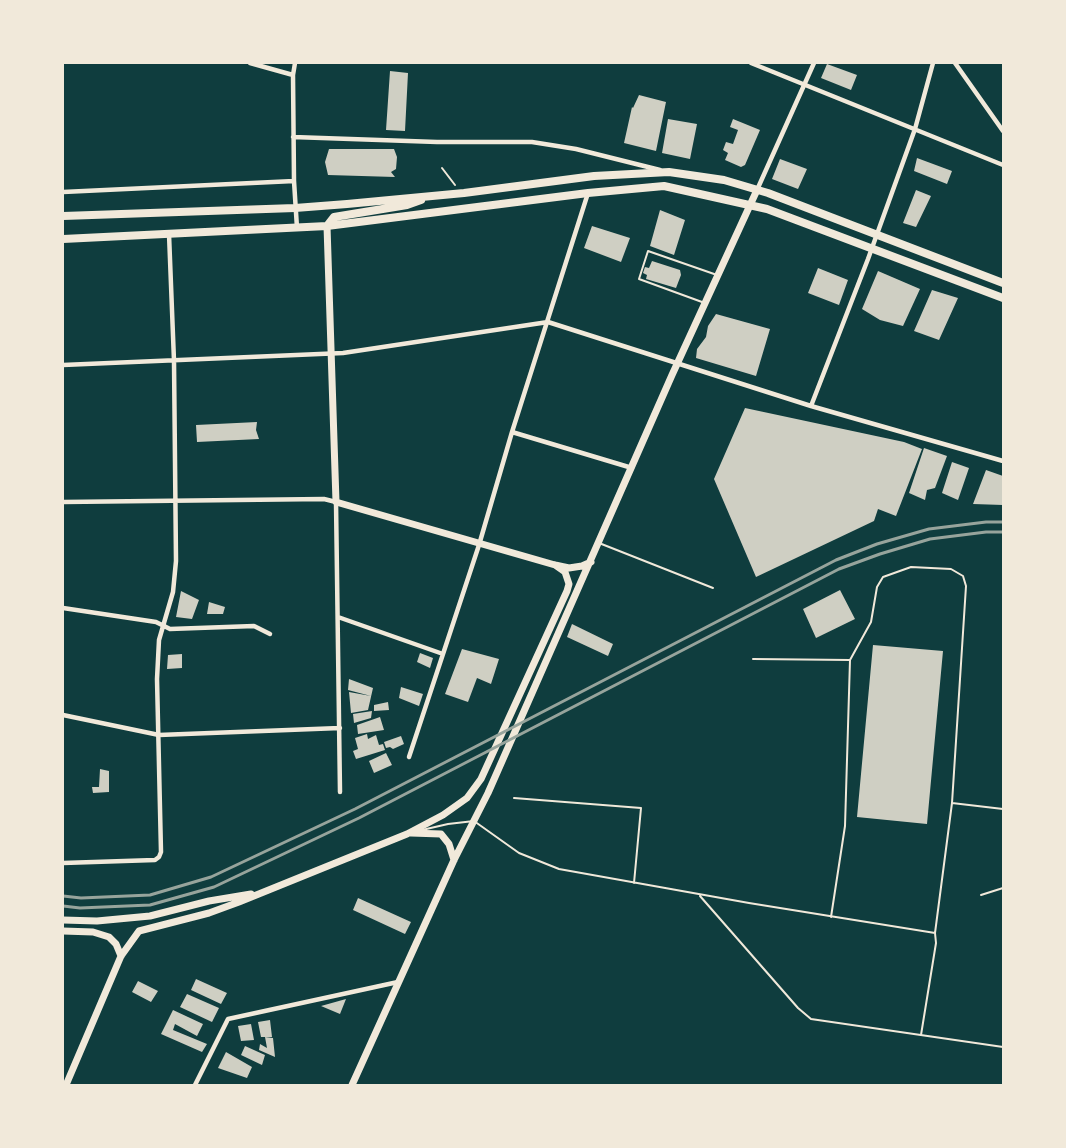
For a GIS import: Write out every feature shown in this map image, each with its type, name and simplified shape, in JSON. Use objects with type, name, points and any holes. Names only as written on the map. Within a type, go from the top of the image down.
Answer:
[{"type":"main road","points":[[63,216],[295,208],[461,193],[594,176],[669,172],[724,180],[758,190],[1003,283]]},
{"type":"main road","points":[[63,239],[327,226],[588,193],[664,186],[767,209],[1003,298]]},
{"type":"main road","points":[[352,1085],[474,821],[678,363],[758,190]]},
{"type":"main road","points":[[431,196],[407,205],[334,216],[327,226],[336,502],[555,565],[569,568],[591,562]]},
{"type":"main road","points":[[66,1085],[121,956],[140,931],[209,913],[407,834],[443,815],[466,798],[481,779],[567,591],[569,584],[564,572],[555,565]]},
{"type":"main road","points":[[407,834],[441,834],[449,844],[454,860]]},
{"type":"main road","points":[[63,920],[97,921],[150,916],[209,900],[259,893]]},
{"type":"main road","points":[[63,931],[93,932],[109,937],[116,944],[121,956]]},
{"type":"street","points":[[250,63],[293,75]]},
{"type":"street","points":[[295,63],[293,137],[297,228]]},
{"type":"street","points":[[751,63],[1003,165]]},
{"type":"street","points":[[758,190],[814,63]]},
{"type":"street","points":[[811,406],[915,129],[933,63]]},
{"type":"street","points":[[955,63],[1003,131]]},
{"type":"street","points":[[293,137],[437,142],[532,142],[576,149],[669,172]]},
{"type":"street","points":[[63,192],[294,181]]},
{"type":"street","points":[[409,757],[479,544],[588,193]]},
{"type":"street","points":[[63,863],[155,860],[161,852],[159,640],[172,592],[176,561],[174,361],[169,234]]},
{"type":"street","points":[[63,365],[331,353],[548,322],[811,406],[1003,461]]},
{"type":"street","points":[[512,432],[632,468]]},
{"type":"street","points":[[63,502],[324,499],[336,502],[340,792]]},
{"type":"street","points":[[63,608],[156,622],[170,628],[254,626],[270,634]]},
{"type":"street","points":[[338,618],[444,654]]},
{"type":"street","points":[[63,715],[159,735],[340,728]]},
{"type":"street","points":[[195,1085],[228,1019],[398,982]]},
{"type":"lane","points":[[706,303],[639,279],[648,251],[719,276]]},
{"type":"lane","points":[[599,543],[713,588]]},
{"type":"lane","points":[[831,917],[845,826],[850,660],[871,622],[877,587],[883,577],[911,567],[951,569],[963,576],[966,586],[952,803],[935,933],[936,943],[921,1035]]},
{"type":"lane","points":[[753,659],[850,660]]},
{"type":"lane","points":[[514,798],[641,808],[634,883]]},
{"type":"lane","points":[[952,803],[1003,809]]},
{"type":"lane","points":[[407,834],[448,824],[474,821],[519,853],[559,869],[935,933]]},
{"type":"lane","points":[[981,895],[997,888],[1003,888]]},
{"type":"lane","points":[[698,894],[798,1008],[811,1019],[1003,1047]]},
{"type":"path","points":[[442,168],[461,193]]},
{"type":"building","points":[[827,64],[857,75],[851,90],[821,78]]},
{"type":"building","points":[[390,71],[408,73],[405,131],[386,130]]},
{"type":"building","points":[[639,95],[666,102],[656,151],[624,143],[632,107]]},
{"type":"building","points":[[668,119],[697,124],[690,159],[662,153]]},
{"type":"building","points":[[733,119],[760,130],[745,165],[741,167],[725,160],[728,153],[723,150],[726,142],[733,144],[738,130],[730,127]]},
{"type":"building","points":[[329,149],[394,149],[397,157],[396,169],[391,172],[395,177],[328,175],[325,162]]},
{"type":"building","points":[[917,158],[952,171],[947,184],[914,171]]},
{"type":"building","points":[[780,159],[807,169],[798,189],[772,179]]},
{"type":"building","points":[[916,190],[931,196],[916,227],[903,223]]},
{"type":"building","points":[[660,210],[685,220],[674,255],[650,246]]},
{"type":"building","points":[[592,226],[630,238],[621,262],[584,248]]},
{"type":"building","points":[[652,261],[680,270],[681,275],[676,288],[646,279],[647,275],[643,273],[645,267],[649,268]]},
{"type":"building","points":[[818,268],[848,280],[839,305],[808,293]]},
{"type":"building","points":[[878,271],[920,289],[903,326],[880,320],[862,309]]},
{"type":"building","points":[[932,290],[958,298],[939,340],[914,331]]},
{"type":"building","points":[[716,314],[770,329],[756,376],[696,358],[697,349],[706,337],[708,326]]},
{"type":"building","points":[[745,408],[904,442],[922,449],[896,516],[878,509],[874,521],[756,577],[714,479]]},
{"type":"building","points":[[257,422],[256,430],[259,439],[197,442],[196,425]]},
{"type":"building","points":[[924,448],[947,456],[935,488],[927,490],[925,500],[909,493]]},
{"type":"building","points":[[952,462],[969,468],[958,500],[942,493]]},
{"type":"building","points":[[986,470],[1003,476],[1003,505],[973,504]]},
{"type":"building","points":[[840,590],[855,619],[816,638],[803,609]]},
{"type":"building","points":[[181,591],[199,600],[192,619],[176,617]]},
{"type":"building","points":[[209,602],[225,607],[223,614],[207,614]]},
{"type":"building","points":[[572,624],[613,644],[608,656],[567,637]]},
{"type":"building","points":[[873,645],[943,651],[927,824],[857,817]]},
{"type":"building","points":[[462,649],[499,659],[491,684],[477,678],[468,702],[445,694]]},
{"type":"building","points":[[420,653],[433,658],[430,668],[417,662]]},
{"type":"building","points":[[182,654],[182,668],[167,669],[168,655]]},
{"type":"building","points":[[349,679],[373,688],[368,710],[351,713],[349,692],[371,696],[348,690]]},
{"type":"building","points":[[401,687],[423,694],[419,706],[399,698]]},
{"type":"building","points":[[388,702],[389,710],[374,711],[374,705]]},
{"type":"building","points":[[372,711],[371,718],[354,723],[353,714]]},
{"type":"building","points":[[380,717],[384,730],[358,734],[357,725]]},
{"type":"building","points":[[367,734],[368,739],[376,735],[379,745],[383,744],[385,750],[356,759],[353,751],[358,749],[355,738]]},
{"type":"building","points":[[401,736],[404,744],[393,749],[386,748],[384,742]]},
{"type":"building","points":[[386,753],[392,765],[374,773],[369,761]]},
{"type":"building","points":[[100,769],[109,771],[109,792],[93,793],[92,787],[99,787]]},
{"type":"building","points":[[358,898],[411,922],[405,934],[353,910]]},
{"type":"building","points":[[196,979],[227,993],[221,1004],[191,990]]},
{"type":"building","points":[[138,981],[158,991],[151,1002],[132,992]]},
{"type":"building","points":[[187,994],[219,1008],[212,1022],[180,1007]]},
{"type":"building","points":[[346,999],[340,1014],[321,1006]]},
{"type":"building","points":[[173,1010],[203,1024],[197,1036],[175,1024],[173,1030],[207,1044],[202,1052],[161,1034]]},
{"type":"building","points":[[270,1020],[272,1037],[261,1037],[258,1022]]},
{"type":"building","points":[[251,1024],[254,1040],[241,1041],[238,1026]]},
{"type":"building","points":[[265,1037],[273,1038],[275,1057],[259,1050],[260,1044],[267,1048]]},
{"type":"building","points":[[245,1046],[265,1055],[262,1065],[241,1055]]},
{"type":"building","points":[[226,1052],[252,1067],[247,1078],[218,1068]]},
{"type":"railway","points":[[63,896],[81,898],[150,895],[211,877],[355,809],[836,560],[877,544],[929,529],[1003,522]]},
{"type":"railway","points":[[63,906],[80,908],[150,905],[214,887],[359,818],[839,569],[930,539],[1003,532]]}]
